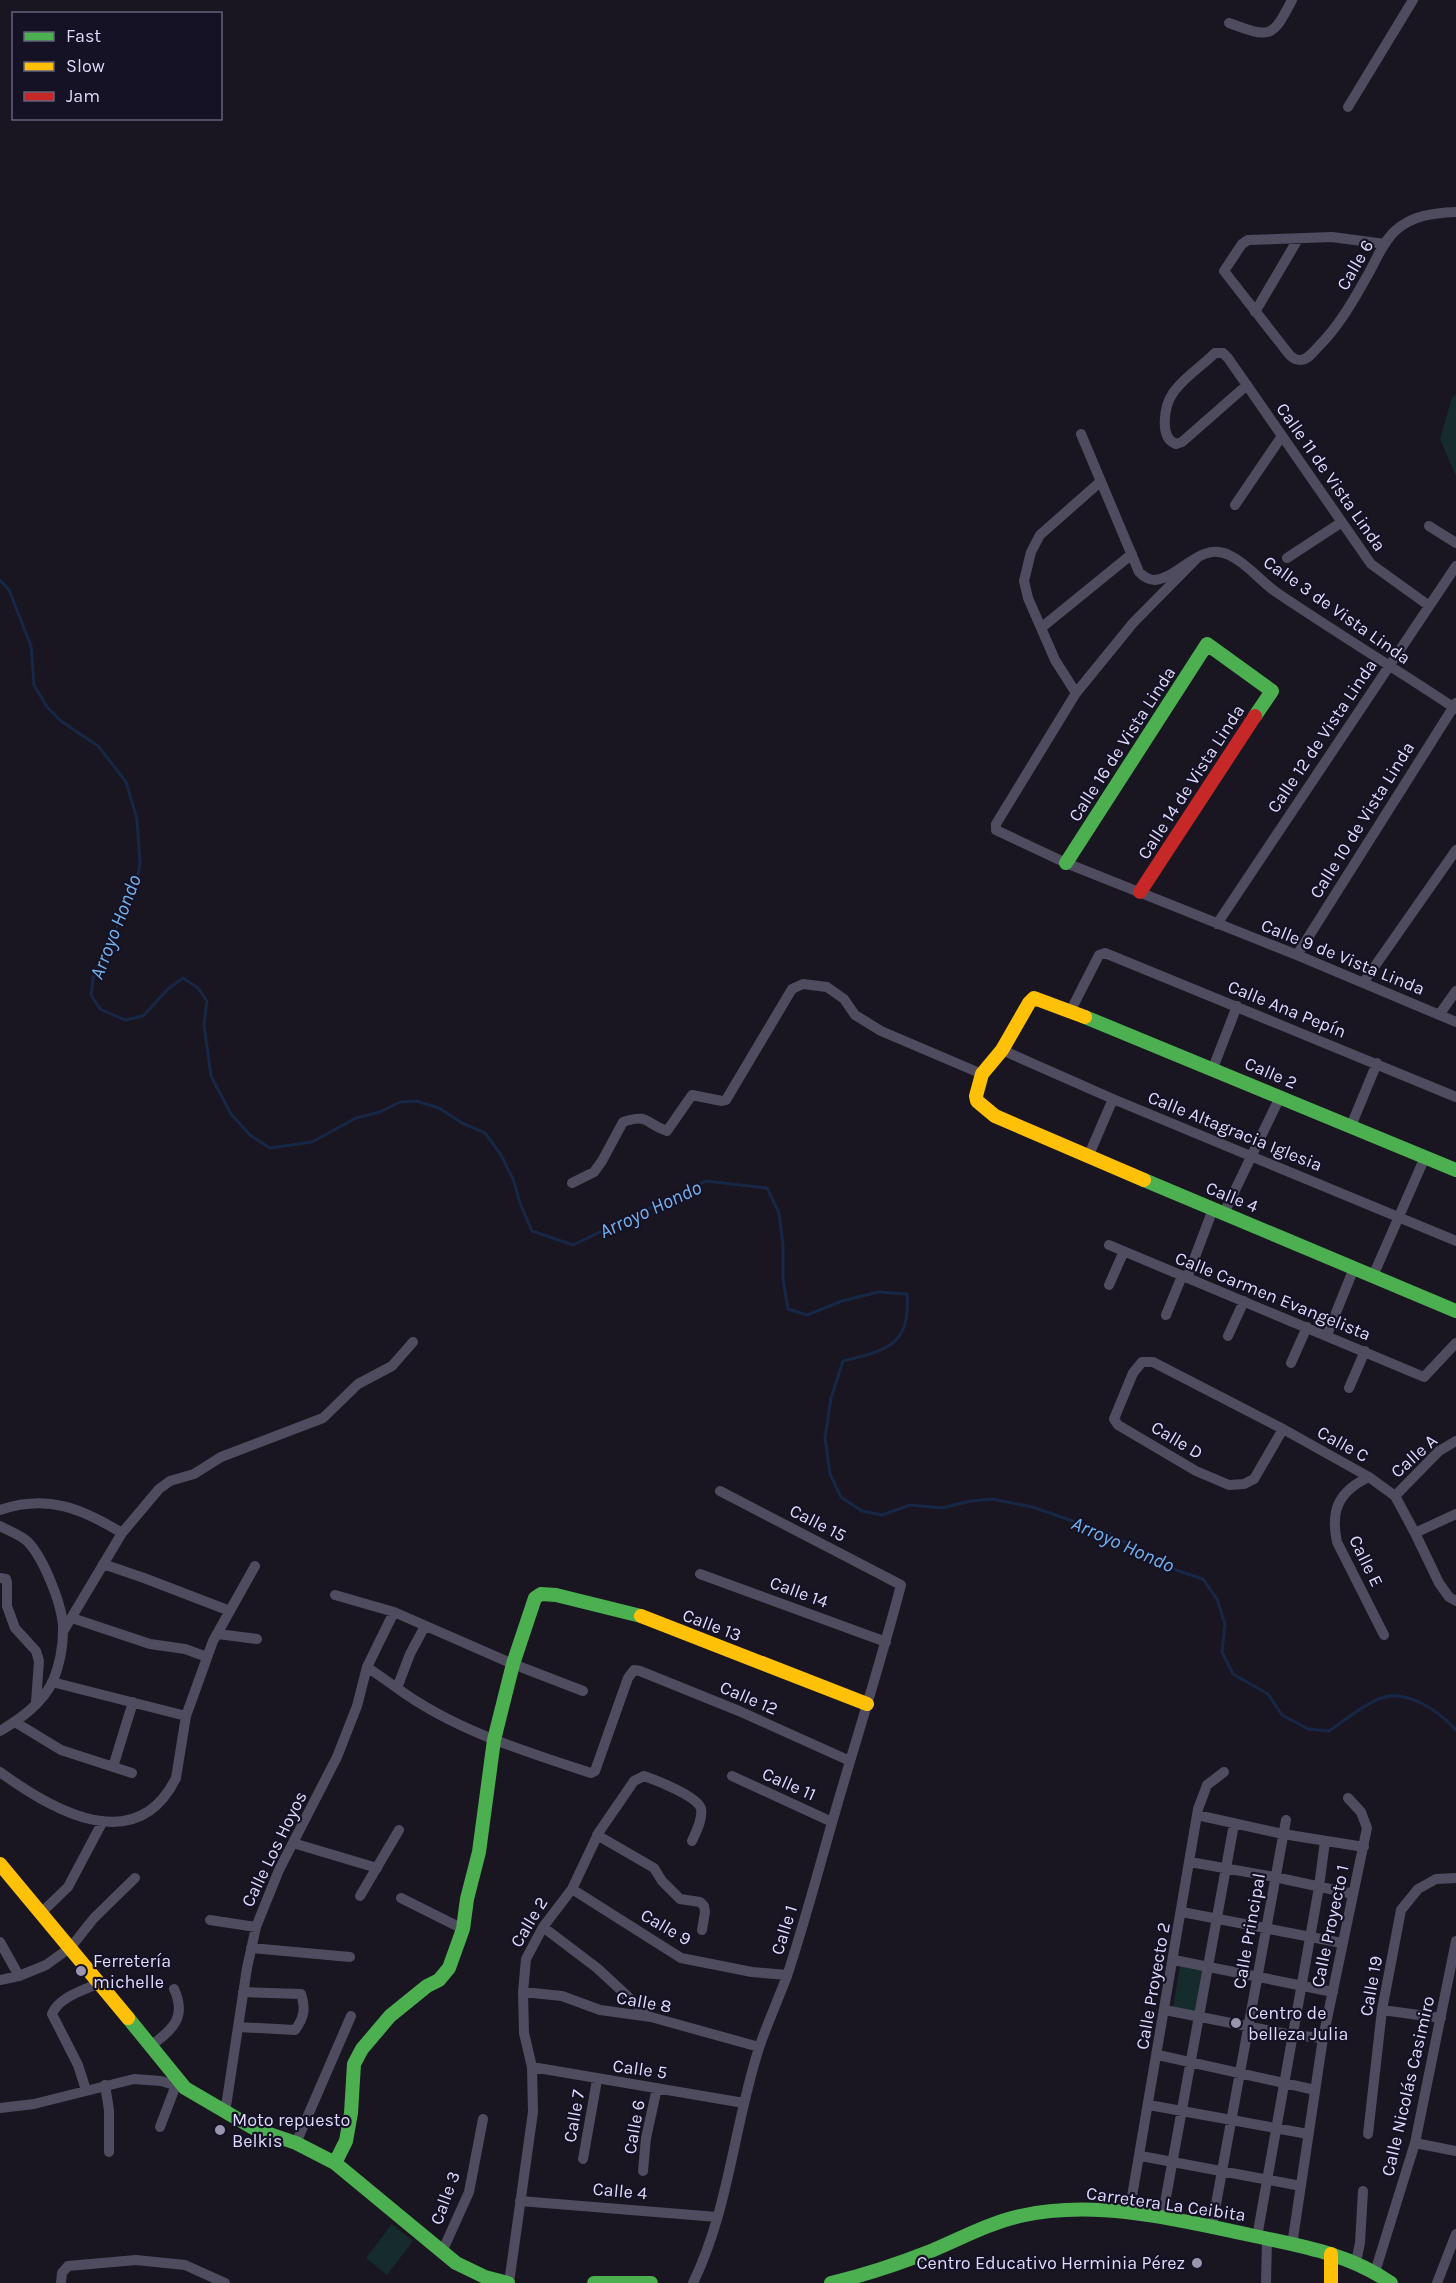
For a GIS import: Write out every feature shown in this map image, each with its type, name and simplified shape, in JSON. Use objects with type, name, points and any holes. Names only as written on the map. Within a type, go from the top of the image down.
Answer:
[{"type":"street","points":[[1229,23],[1265,34],[1278,25],[1292,0]]},
{"type":"street","points":[[1348,107],[1413,0]]},
{"type":"street","name":"Calle 6","points":[[1255,312],[1288,353],[1299,360],[1310,356],[1345,315],[1394,232],[1406,222],[1424,215],[1456,212]]},
{"type":"street","points":[[1298,238],[1255,312],[1224,272],[1245,241],[1255,239],[1332,237],[1385,244]]},
{"type":"street","name":"Calle 11 de Vista Linda","points":[[1246,385],[1182,442],[1176,444],[1171,442],[1166,435],[1164,425],[1172,395],[1215,353],[1222,353],[1228,358],[1371,564],[1428,605]]},
{"type":"street","points":[[1081,434],[1139,572],[1148,579],[1155,580],[1198,557]]},
{"type":"street","points":[[1235,505],[1282,436]]},
{"type":"street","points":[[1100,482],[1040,536],[1031,552],[1024,581],[1055,660],[1076,693],[1133,623],[1198,557]]},
{"type":"street","points":[[1287,558],[1342,522]]},
{"type":"street","points":[[1429,526],[1456,543]]},
{"type":"street","name":"Calle 3 de Vista Linda","points":[[1198,557],[1208,552],[1229,554],[1273,590],[1388,666],[1455,706]]},
{"type":"street","points":[[1041,628],[1132,554]]},
{"type":"street","name":"Calle 12 de Vista Linda","points":[[1216,924],[1456,566]]},
{"type":"street","name":"Calle 14 de Vista Linda","points":[[1140,892],[1272,691],[1207,644]]},
{"type":"street","name":"Calle 16 de Vista Linda","points":[[1066,863],[1207,644]]},
{"type":"street","name":"Calle 9 de Vista Linda","points":[[1076,693],[996,824],[996,830],[1066,863],[1297,955],[1456,1022]]},
{"type":"street","name":"Calle 10 de Vista Linda","points":[[1297,955],[1455,706]]},
{"type":"street","points":[[1363,983],[1456,850]]},
{"type":"street","name":"Calle Ana Pepín","points":[[1071,1010],[1099,954],[1105,953],[1456,1097]]},
{"type":"street","points":[[572,1183],[594,1172],[603,1161],[623,1122],[636,1117],[644,1118],[667,1131],[692,1095],[726,1100],[792,989],[803,984],[827,987],[844,999],[855,1016],[881,1031],[982,1074],[1002,1050]]},
{"type":"street","points":[[1439,1015],[1456,991]]},
{"type":"street","name":"Calle 2","points":[[1002,1050],[1034,998],[1038,998],[1456,1170]]},
{"type":"street","points":[[1212,1068],[1238,1006]]},
{"type":"street","name":"Calle Altagracia Iglesia","points":[[1002,1050],[1113,1099],[1456,1241]]},
{"type":"street","points":[[1352,1126],[1377,1063]]},
{"type":"street","name":"Calle 4","points":[[982,1074],[976,1096],[977,1101],[995,1116],[1456,1311]]},
{"type":"street","points":[[1166,1315],[1219,1211],[1252,1156],[1280,1097]]},
{"type":"street","points":[[1088,1157],[1113,1099]]},
{"type":"street","points":[[1373,1276],[1425,1157]]},
{"type":"street","name":"Calle Carmen Evangelista","points":[[1109,1245],[1424,1377],[1456,1343]]},
{"type":"street","points":[[1109,1285],[1124,1251]]},
{"type":"street","points":[[1327,1335],[1354,1269]]},
{"type":"street","points":[[1228,1336],[1244,1301]]},
{"type":"street","points":[[1291,1363],[1307,1327]]},
{"type":"street","points":[[64,1629],[122,1533],[159,1488],[194,1474],[221,1457],[323,1418],[358,1384],[392,1366],[412,1342]]},
{"type":"street","points":[[1349,1388],[1365,1351]]},
{"type":"street","name":"Calle D","points":[[1163,1367],[1153,1362],[1142,1362],[1133,1373],[1114,1419],[1118,1425],[1196,1471],[1229,1485],[1244,1484],[1254,1479],[1283,1429]]},
{"type":"street","name":"Calle C","points":[[1163,1367],[1283,1429],[1369,1477],[1395,1496],[1439,1583],[1449,1597],[1456,1601]]},
{"type":"street","name":"Calle A","points":[[1395,1496],[1439,1451],[1456,1441]]},
{"type":"street","name":"Calle E","points":[[1369,1477],[1353,1487],[1343,1497],[1334,1517],[1334,1528],[1337,1542],[1384,1635]]},
{"type":"street","name":"Calle 15","points":[[720,1491],[901,1585]]},
{"type":"street","points":[[0,1510],[18,1504],[35,1503],[70,1506],[122,1533]]},
{"type":"street","points":[[1415,1533],[1456,1514]]},
{"type":"street","points":[[0,1526],[27,1541],[43,1563],[54,1588],[64,1629],[60,1658],[52,1682],[36,1706],[0,1731]]},
{"type":"street","points":[[103,1564],[230,1611]]},
{"type":"street","points":[[0,1772],[49,1804],[81,1818],[103,1821],[132,1819],[146,1814],[164,1798],[176,1778],[186,1716],[207,1657],[255,1566]]},
{"type":"street","name":"Calle 14","points":[[700,1574],[886,1642]]},
{"type":"street","points":[[0,1578],[6,1579],[7,1582],[4,1606],[15,1628],[36,1651],[39,1661],[36,1706]]},
{"type":"street","name":"Calle 1","points":[[693,2283],[702,2264],[726,2187],[759,2047],[787,1975],[901,1585]]},
{"type":"street","name":"Calle 13","points":[[513,1664],[534,1598],[541,1594],[556,1595],[629,1612],[867,1704]]},
{"type":"street","points":[[335,1595],[394,1612],[513,1664],[583,1691]]},
{"type":"street","name":"Calle Los Hoyos","points":[[225,2113],[251,1947],[264,1902],[341,1747],[357,1706],[367,1667],[394,1612]]},
{"type":"street","points":[[72,1618],[150,1644],[185,1649],[207,1657]]},
{"type":"street","points":[[397,1688],[410,1653],[425,1626]]},
{"type":"street","points":[[218,1634],[257,1639]]},
{"type":"street","points":[[335,2163],[346,2141],[351,2114],[354,2064],[362,2049],[390,2016],[427,1986],[439,1980],[448,1968],[463,1929],[482,1833],[494,1740],[513,1664]]},
{"type":"street","points":[[367,1667],[436,1712],[494,1740]]},
{"type":"street","name":"Calle 12","points":[[494,1740],[594,1773],[628,1678],[634,1670],[740,1711],[850,1761]]},
{"type":"street","points":[[52,1682],[186,1716]]},
{"type":"street","points":[[113,1767],[133,1702]]},
{"type":"street","points":[[15,1722],[61,1750],[132,1773]]},
{"type":"street","name":"Calle Proyecto 2","points":[[1129,2214],[1141,2156],[1197,1815],[1207,1785],[1224,1772]]},
{"type":"street","name":"Calle 2","points":[[508,2283],[533,2112],[532,2067],[524,2033],[526,1959],[543,1927],[572,1889],[597,1835],[634,1781],[645,1776],[671,1787],[700,1805],[702,1810],[700,1819],[692,1841]]},
{"type":"street","name":"Calle 11","points":[[732,1776],[832,1822]]},
{"type":"street","name":"Calle Proyecto 1","points":[[1292,2245],[1323,2038],[1367,1828],[1361,1812],[1348,1798]]},
{"type":"street","points":[[1197,1815],[1283,1834],[1364,1847]]},
{"type":"street","name":"Calle Principal","points":[[1212,2226],[1286,1820]]},
{"type":"street","points":[[41,1913],[68,1887],[103,1821]]},
{"type":"street","points":[[1162,2219],[1234,1824]]},
{"type":"street","points":[[360,1896],[399,1830]]},
{"type":"street","points":[[597,1835],[654,1868],[662,1881],[680,1899],[700,1902],[705,1912],[702,1930]]},
{"type":"street","points":[[1266,2283],[1262,2238],[1267,2179],[1319,1887],[1325,1841]]},
{"type":"street","points":[[293,1843],[377,1868]]},
{"type":"street","points":[[1190,1862],[1353,1894]]},
{"type":"street","points":[[0,1864],[152,2045],[180,2086]]},
{"type":"street","points":[[0,1980],[19,1976],[46,1965],[71,1947],[94,1918],[135,1878]]},
{"type":"street","name":"Calle 19","points":[[1368,2134],[1382,2010],[1401,1910],[1418,1889],[1436,1880],[1456,1878]]},
{"type":"street","name":"Calle 9","points":[[572,1889],[681,1958],[752,1972],[787,1975]]},
{"type":"street","points":[[401,1898],[463,1929]]},
{"type":"street","points":[[1182,1912],[1266,1926],[1342,1943]]},
{"type":"street","points":[[210,1920],[256,1927]]},
{"type":"street","points":[[543,1927],[597,1968],[651,2017]]},
{"type":"street","points":[[0,1941],[19,1976]]},
{"type":"street","name":"Calle Nicolás Casimiro","points":[[1375,2272],[1415,2143],[1456,1941]]},
{"type":"street","points":[[251,1947],[350,1957]]},
{"type":"street","points":[[1174,1960],[1333,1992]]},
{"type":"street","points":[[86,2090],[72,2051],[52,2014],[54,2008],[63,2000],[100,1983]]},
{"type":"street","points":[[152,2045],[169,2032],[177,2019],[179,2002],[174,1989]]},
{"type":"street","points":[[238,2027],[295,2030],[303,2020],[304,2003],[301,1994],[243,1992]]},
{"type":"street","name":"Calle 8","points":[[524,1992],[562,1996],[600,2010],[651,2017],[759,2047]]},
{"type":"street","points":[[1165,2010],[1292,2035],[1323,2038]]},
{"type":"street","points":[[1382,2010],[1441,2018]]},
{"type":"street","points":[[296,2143],[351,2016]]},
{"type":"street","points":[[1158,2055],[1315,2090]]},
{"type":"street","name":"Calle 5","points":[[532,2067],[597,2080],[744,2103]]},
{"type":"street","points":[[0,2108],[34,2104],[134,2079],[161,2080],[180,2086],[255,2130],[296,2143],[335,2163],[456,2263],[508,2283]]},
{"type":"street","name":"Calle 7","points":[[584,2159],[597,2080]]},
{"type":"street","points":[[105,2085],[109,2110],[109,2152]]},
{"type":"street","points":[[160,2127],[180,2086]]},
{"type":"street","name":"Calle 6","points":[[643,2171],[646,2138],[657,2088]]},
{"type":"street","points":[[1149,2104],[1308,2134]]},
{"type":"street","name":"Calle 3","points":[[442,2252],[469,2192],[483,2119]]},
{"type":"street","points":[[1415,2143],[1456,2151]]},
{"type":"street","points":[[1141,2156],[1301,2186]]},
{"type":"street","points":[[1356,2262],[1360,2243],[1363,2191]]},
{"type":"street","name":"Calle 4","points":[[520,2201],[717,2217]]},
{"type":"street","name":"Carretera La Ceibita","points":[[831,2283],[874,2277],[993,2222],[1030,2214],[1077,2209],[1212,2226],[1331,2254],[1356,2262],[1390,2283]]},
{"type":"street","points":[[1437,2283],[1456,2234]]},
{"type":"street","points":[[1331,2254],[1331,2283]]},
{"type":"street","points":[[61,2283],[62,2273],[68,2266],[136,2260],[185,2265],[221,2282]]},
{"type":"street","points":[[594,2283],[616,2281],[651,2283]]},
{"type":"green space","points":[[1456,394],[1456,476],[1440,439],[1452,398]]},
{"type":"green space","points":[[1180,1965],[1206,1968],[1198,2012],[1173,2009]]},
{"type":"green space","points":[[392,2224],[413,2241],[387,2275],[366,2258]]},
{"type":"waterway","name":"Arroyo Hondo","points":[[0,580],[9,590],[31,646],[34,685],[47,707],[61,721],[98,746],[113,765],[126,782],[137,819],[140,863],[137,880],[113,936],[94,972],[91,995],[100,1009],[125,1020],[143,1016],[168,989],[183,978],[198,988],[207,1001],[204,1025],[211,1076],[231,1114],[250,1135],[270,1148],[312,1142],[356,1118],[380,1112],[400,1102],[416,1101],[439,1108],[462,1123],[485,1133],[501,1155],[513,1179],[532,1231],[573,1245],[706,1181],[767,1188],[779,1213],[783,1245],[783,1280],[788,1309],[807,1315],[842,1301],[878,1292],[907,1294],[905,1325],[893,1343],[884,1349],[843,1361],[831,1398],[825,1438],[830,1474],[841,1497],[862,1511],[882,1515],[910,1505],[942,1508],[992,1499],[1032,1507],[1108,1533],[1176,1570],[1203,1579],[1217,1599],[1225,1624],[1222,1652],[1233,1674],[1268,1694],[1282,1715],[1308,1729],[1329,1731],[1375,1700],[1391,1696],[1412,1699],[1432,1709],[1456,1730]]},
{"type":"traffic: fast","points":[[1066,863],[1207,644],[1272,691],[1255,716]]},
{"type":"traffic: fast","points":[[1085,1017],[1456,1170]]},
{"type":"traffic: fast","points":[[1144,1180],[1456,1311]]},
{"type":"traffic: fast","points":[[335,2163],[346,2141],[351,2113],[354,2064],[362,2049],[390,2016],[427,1986],[439,1980],[449,1968],[463,1929],[467,1899],[479,1852],[494,1740],[513,1664],[535,1598],[541,1594],[556,1595],[641,1616]]},
{"type":"traffic: fast","points":[[128,2018],[185,2088],[255,2129],[296,2143],[335,2163],[456,2263],[485,2277],[508,2283]]},
{"type":"traffic: fast","points":[[831,2283],[869,2273],[931,2251],[1008,2219],[1048,2211],[1077,2210],[1106,2210],[1164,2217],[1305,2247],[1358,2264],[1391,2283]]},
{"type":"traffic: fast","points":[[594,2283],[651,2283]]},
{"type":"traffic: slow","points":[[1085,1017],[1034,998],[1002,1050],[982,1074],[976,1096],[977,1101],[995,1116],[1144,1180]]},
{"type":"traffic: slow","points":[[641,1616],[867,1704]]},
{"type":"traffic: slow","points":[[0,1864],[128,2018]]},
{"type":"traffic: slow","points":[[1331,2254],[1331,2283]]},
{"type":"traffic: jam","points":[[1140,892],[1255,716]]},
{"type":"place","name":"Ferretería michelle","points":[[81,1971]]},
{"type":"place","name":"Centro de belleza Julia","points":[[1236,2023]]},
{"type":"place","name":"Moto repuesto Belkis","points":[[220,2130]]},
{"type":"place","name":"Centro Educativo Herminia Pérez","points":[[1197,2263]]}]
